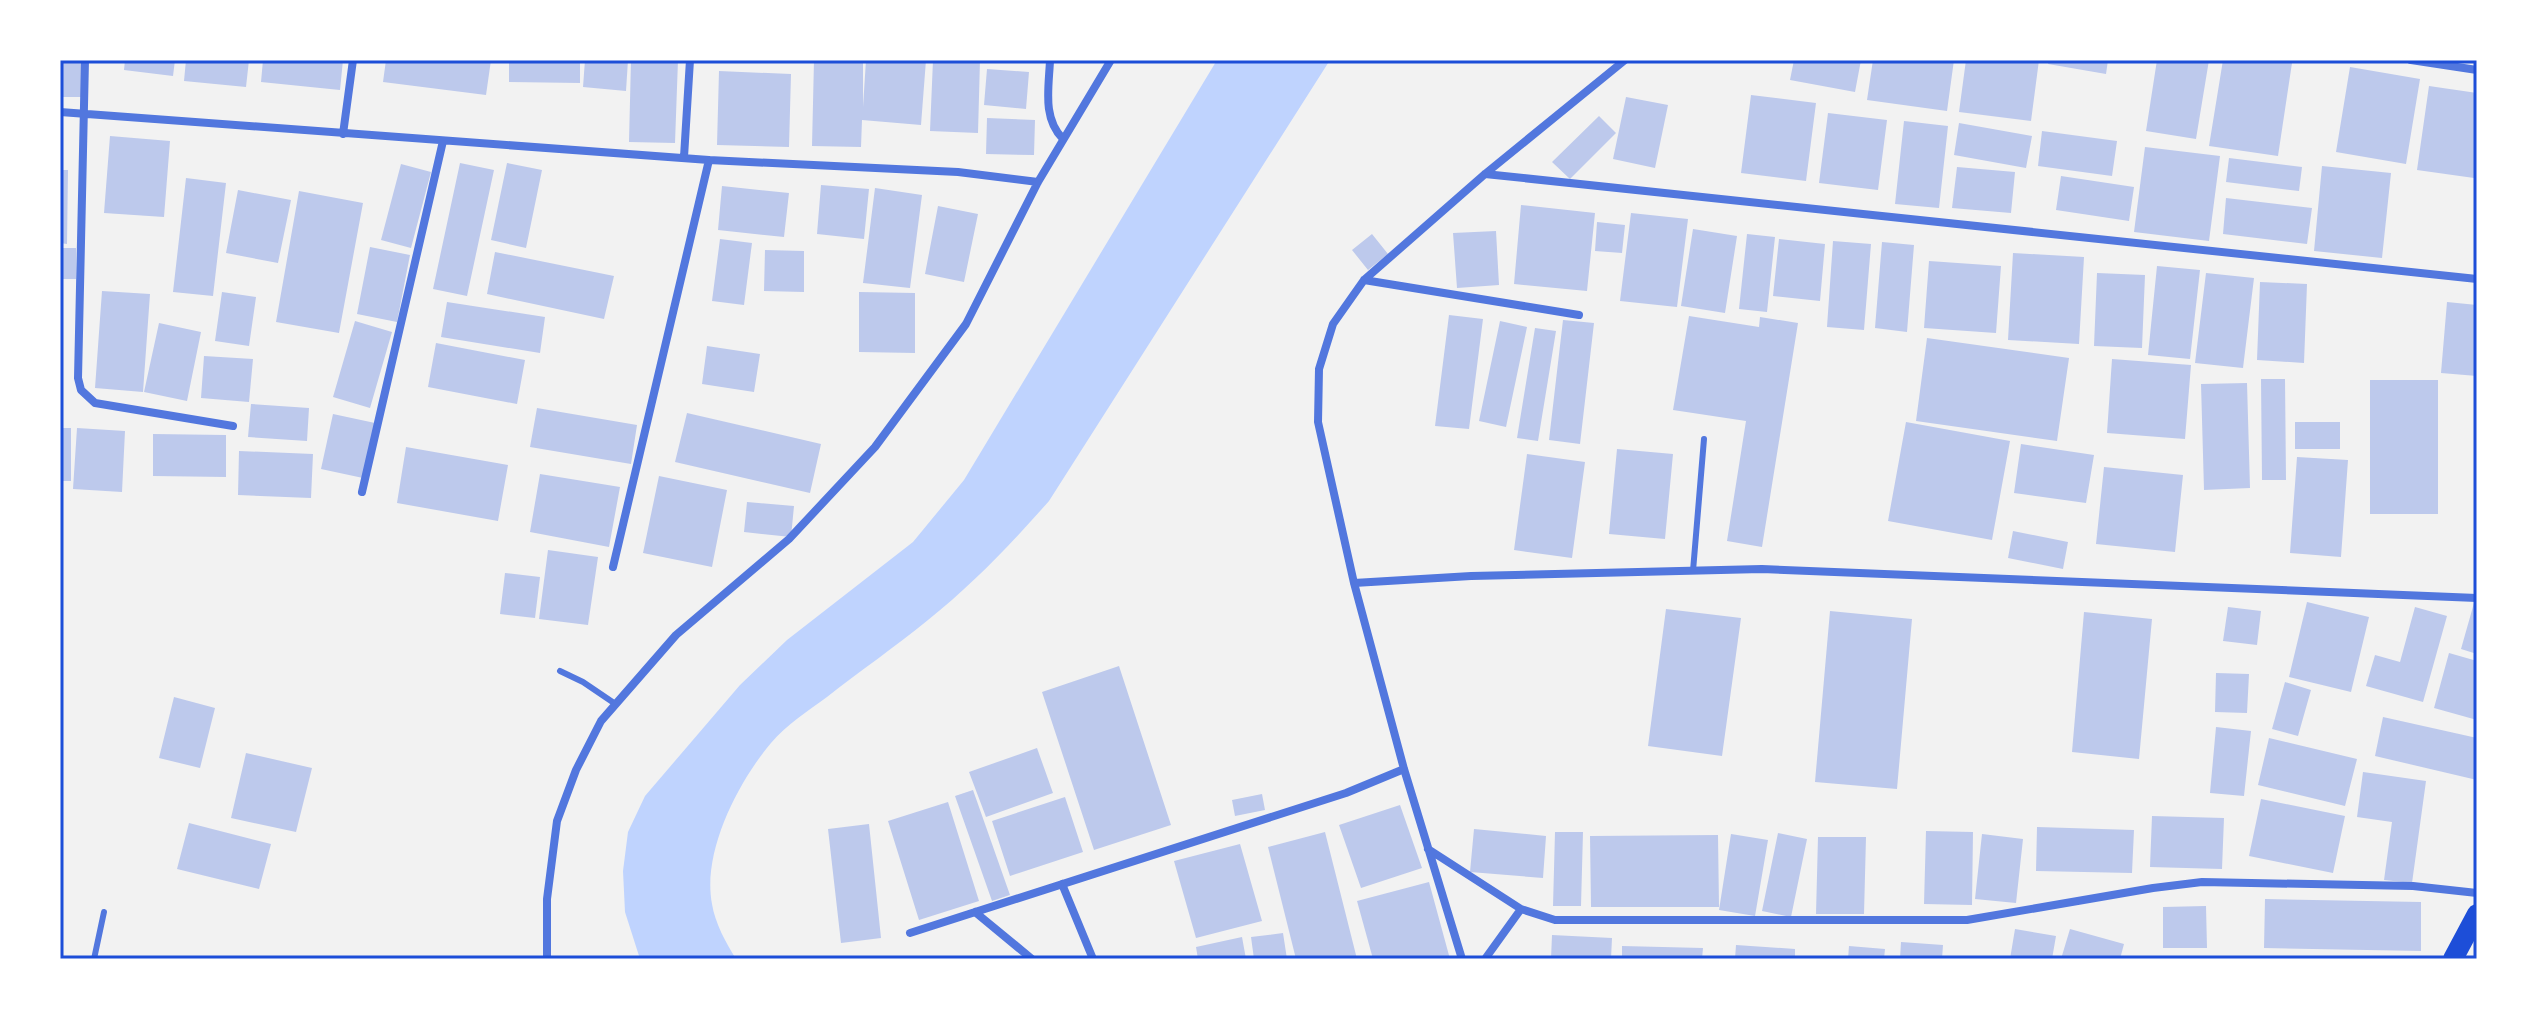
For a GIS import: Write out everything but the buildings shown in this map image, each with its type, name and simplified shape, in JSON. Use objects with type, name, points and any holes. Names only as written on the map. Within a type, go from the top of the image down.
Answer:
[{"type":"main road","points":[[2453,959],[2477,914]]},
{"type":"street","points":[[85,60],[78,378],[81,390],[95,403],[233,426]]},
{"type":"street","points":[[343,134],[353,60]]},
{"type":"street","points":[[684,157],[690,60]]},
{"type":"street","points":[[1050,60],[1048,110],[1055,131],[1063,139]]},
{"type":"street","points":[[547,959],[547,899],[557,821],[576,770],[601,721],[676,635],[789,539],[875,447],[966,324],[1038,182],[1111,60]]},
{"type":"street","points":[[1462,959],[1404,769],[1354,583],[1318,422],[1319,369],[1333,324],[1364,280],[1485,174],[1625,60]]},
{"type":"street","points":[[2411,60],[2477,70]]},
{"type":"street","points":[[60,112],[709,160],[958,172],[1038,182]]},
{"type":"street","points":[[362,492],[443,141]]},
{"type":"street","points":[[613,567],[709,160]]},
{"type":"street","points":[[1485,174],[2477,279]]},
{"type":"street","points":[[1364,280],[1579,315]]},
{"type":"street","points":[[1354,583],[1471,576],[1762,569],[2477,598]]},
{"type":"street","points":[[910,933],[1346,793],[1404,769]]},
{"type":"street","points":[[1428,849],[1521,909],[1555,920],[1967,920],[2202,882],[2413,886],[2477,893]]},
{"type":"street","points":[[1062,884],[1093,959]]},
{"type":"street","points":[[1485,959],[1521,909]]},
{"type":"street","points":[[975,912],[1032,959]]},
{"type":"lane","points":[[1693,571],[1704,439]]},
{"type":"lane","points":[[560,671],[614,703]]},
{"type":"lane","points":[[94,959],[104,912]]},
{"type":"water","points":[[1217,60],[1330,60],[1049,501],[991,563],[945,606],[783,730],[746,777],[725,819],[712,862],[710,884],[716,918],[736,959],[640,959],[625,912],[623,871],[628,832],[645,796],[740,685],[787,640],[913,542],[964,480]]}]
